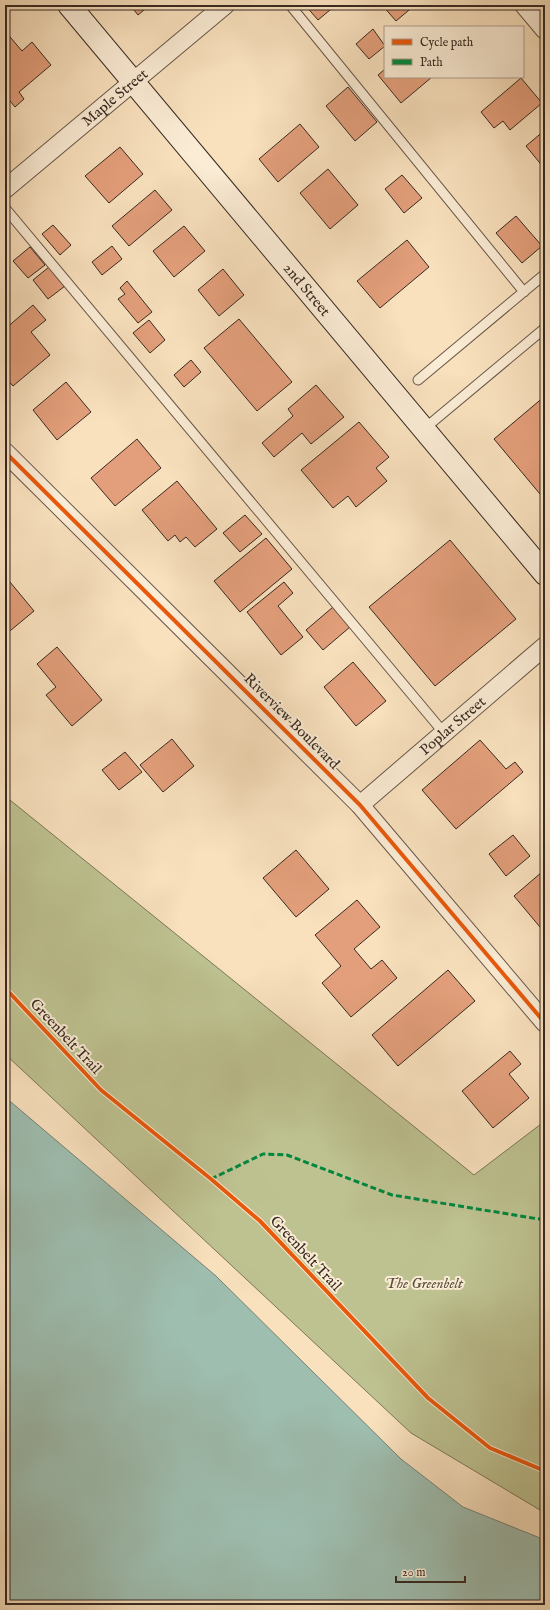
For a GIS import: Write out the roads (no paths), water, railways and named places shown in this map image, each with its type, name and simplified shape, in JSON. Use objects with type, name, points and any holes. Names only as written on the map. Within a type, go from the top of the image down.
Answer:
[{"type":"street","name":"2nd Street","points":[[69,5],[545,574]]},
{"type":"street","name":"Maple Street","points":[[5,189],[225,5]]},
{"type":"street","points":[[524,5],[545,30]]},
{"type":"street","name":"Riverview Boulevard","points":[[5,452],[360,805],[545,1023]]},
{"type":"street","name":"Poplar Street","points":[[360,805],[545,646]]},
{"type":"lane","points":[[290,5],[524,292]]},
{"type":"lane","points":[[5,208],[444,733]]},
{"type":"lane","points":[[418,380],[545,274]]},
{"type":"lane","points":[[424,429],[545,328]]},
{"type":"park label","name":"The Greenbelt","points":[[424,1283]]}]
